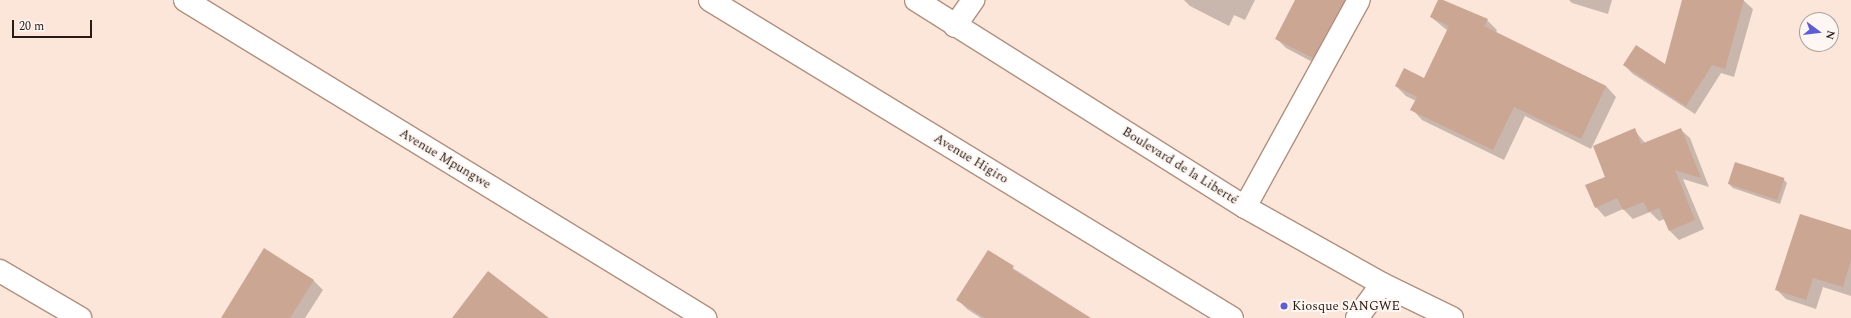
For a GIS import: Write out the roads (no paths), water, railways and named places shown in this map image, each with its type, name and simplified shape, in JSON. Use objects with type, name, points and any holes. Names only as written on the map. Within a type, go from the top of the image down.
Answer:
[{"type":"main road","name":"Avenue Mpungwe","points":[[185,0],[705,318]]},
{"type":"main road","name":"Avenue Higiro","points":[[710,0],[1232,318]]},
{"type":"main road","name":"Boulevard de la Liberté","points":[[916,0],[955,26],[1245,207],[1382,284],[1452,318]]},
{"type":"main road","points":[[955,26],[973,0]]},
{"type":"main road","points":[[1245,207],[1359,0]]},
{"type":"main road","points":[[0,271],[80,318]]},
{"type":"main road","points":[[1357,318],[1382,284]]},
{"type":"place","name":"Kiosque SANGWE","points":[[1284,306]]}]
